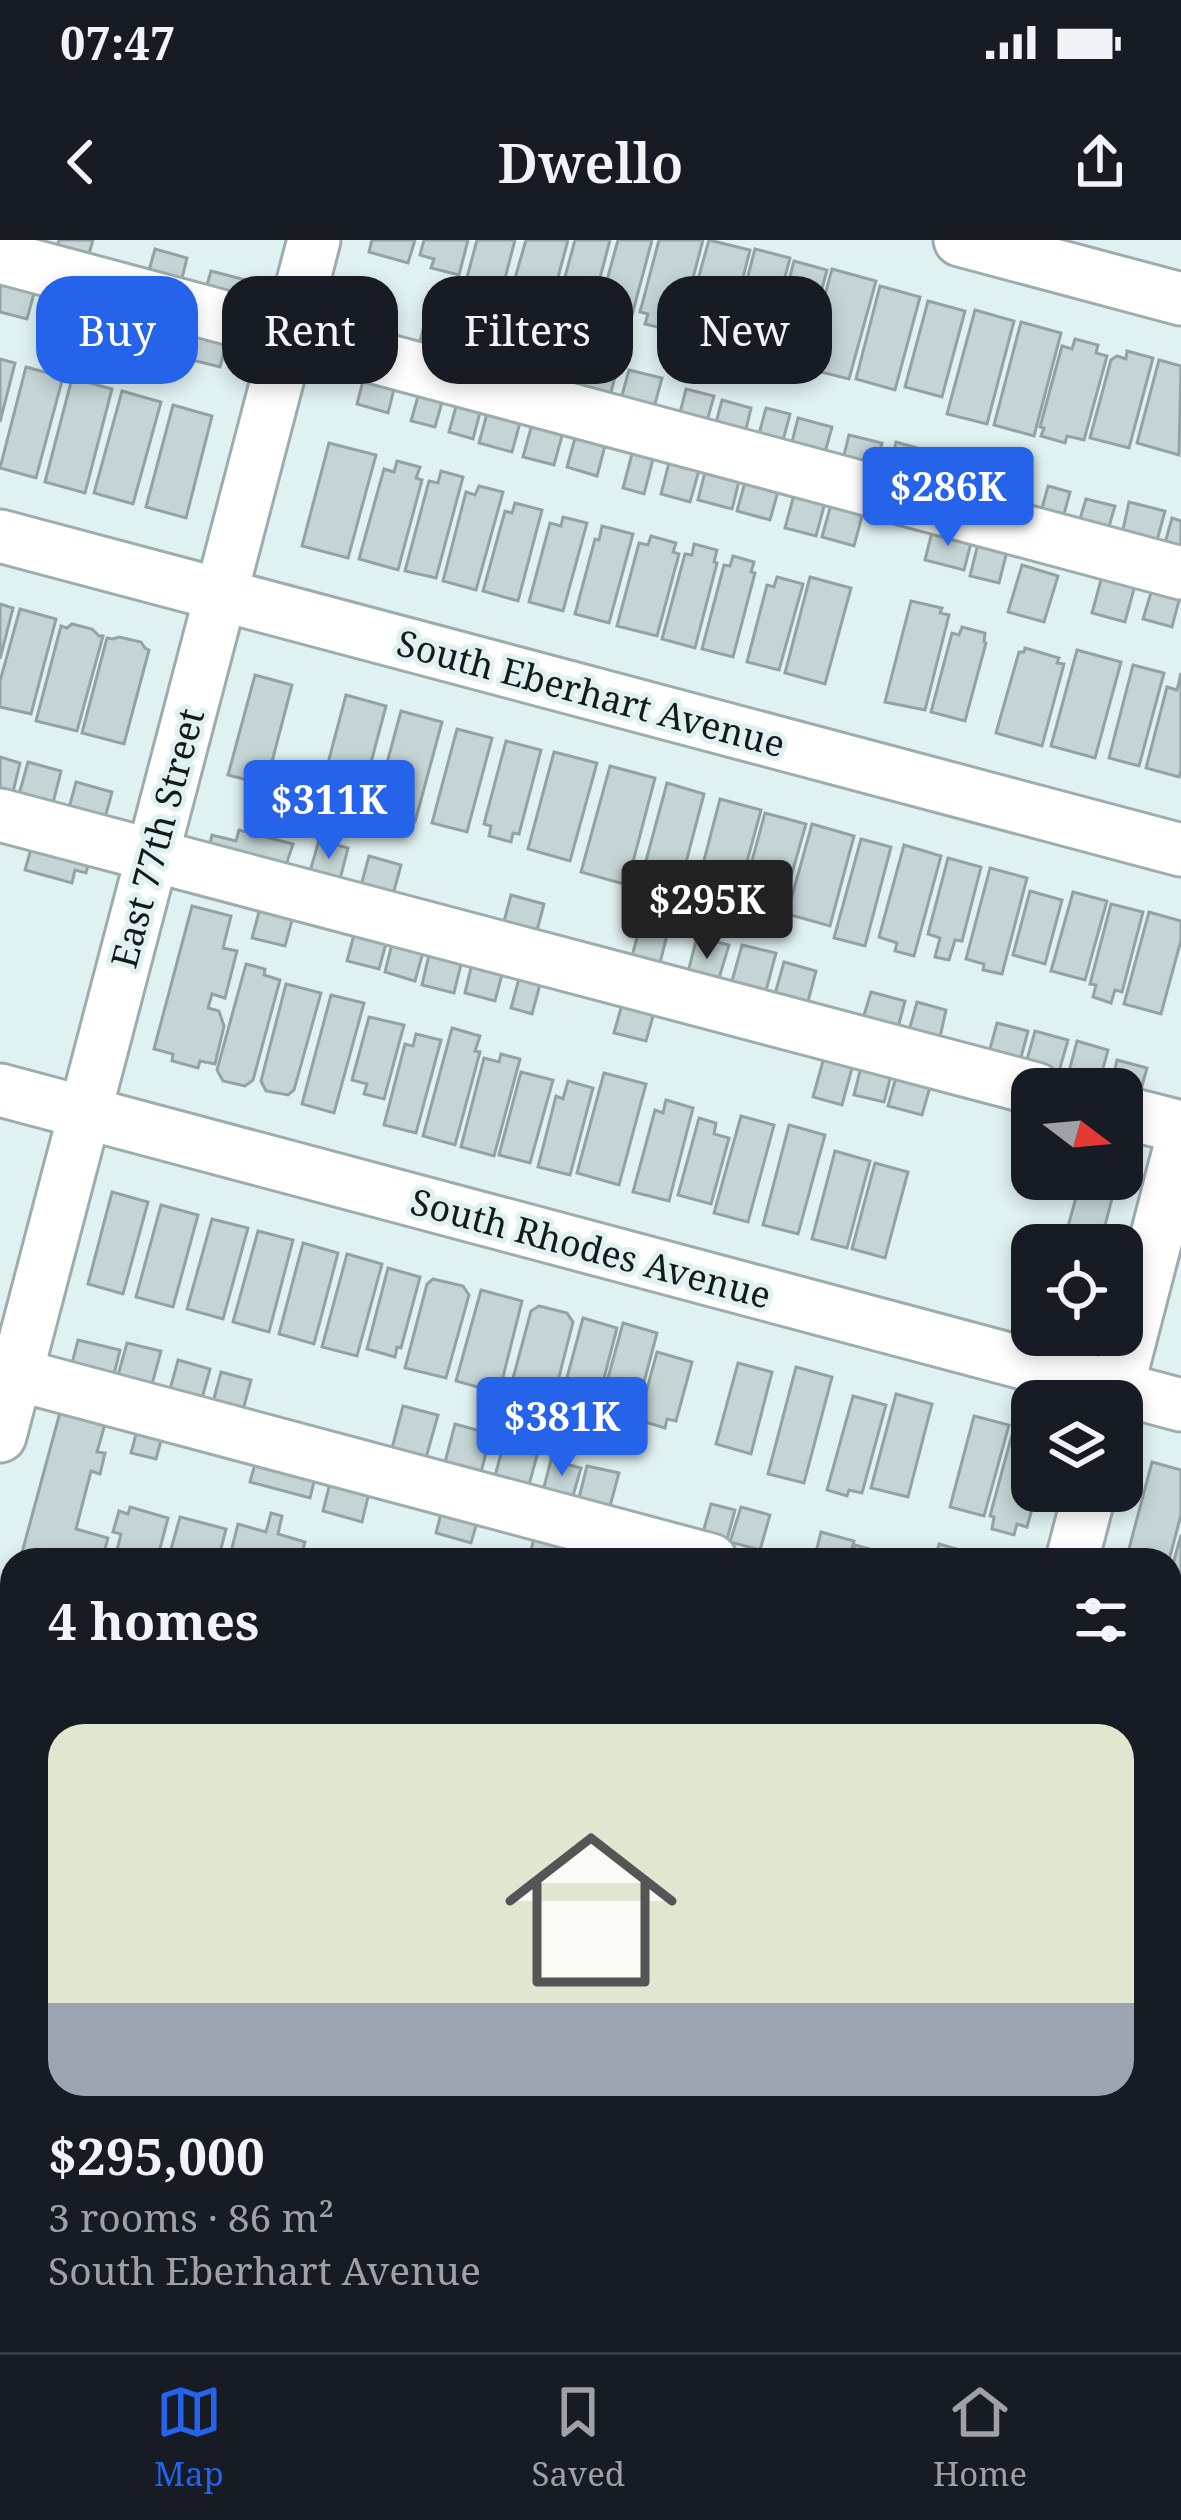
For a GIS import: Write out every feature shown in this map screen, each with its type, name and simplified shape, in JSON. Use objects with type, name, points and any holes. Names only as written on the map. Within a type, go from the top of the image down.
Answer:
[{"type":"street","name":"East 77th Street","points":[[304,276],[314,240]]},
{"type":"street","points":[[960,240],[1181,299]]},
{"type":"street","points":[[0,257],[222,316]]},
{"type":"street","points":[[398,363],[1181,573]]},
{"type":"street","name":"East 77th Street","points":[[0,1436],[8,1372],[85,1113],[276,384]]},
{"type":"street","name":"South Eberhart Avenue","points":[[0,536],[1181,850]]},
{"type":"street","points":[[0,815],[1011,1082]]},
{"type":"street","name":"South Rhodes Avenue","points":[[0,1090],[1061,1380]]},
{"type":"street","points":[[1143,1117],[1181,1127]]},
{"type":"street","points":[[1120,1380],[1181,1143]]},
{"type":"street","points":[[8,1372],[666,1548]]},
{"type":"street","name":"South Rhodes Avenue","points":[[1143,1399],[1181,1405]]},
{"type":"street","points":[[1075,1548],[1085,1512]]},
{"type":"building","points":[[59,240],[93,240],[86,264],[55,255]]},
{"type":"building","points":[[372,240],[415,240],[408,263],[369,252]]},
{"type":"building","points":[[424,240],[468,240],[459,275],[431,268],[434,259],[420,255]]},
{"type":"building","points":[[477,240],[515,240],[506,276],[467,276]]},
{"type":"building","points":[[526,240],[568,240],[558,276],[516,276]]},
{"type":"building","points":[[575,240],[610,240],[601,276],[565,276]]},
{"type":"building","points":[[618,240],[652,240],[633,311],[633,276],[608,276]]},
{"type":"building","points":[[659,240],[703,240],[693,276],[657,276],[657,327],[645,324],[648,314],[640,312]]},
{"type":"building","points":[[709,240],[750,250],[743,276],[699,276]]},
{"type":"building","points":[[155,249],[187,258],[182,276],[147,276]]},
{"type":"building","points":[[755,249],[790,258],[785,276],[748,276]]},
{"type":"building","points":[[794,261],[827,270],[825,276],[790,276]]},
{"type":"building","points":[[832,269],[876,281],[849,379],[832,375]]},
{"type":"building","points":[[211,271],[230,276],[222,276],[222,308],[202,302]]},
{"type":"building","points":[[3,277],[36,286],[27,319],[0,312]]},
{"type":"building","points":[[880,286],[920,297],[895,390],[856,379]]},
{"type":"building","points":[[928,301],[965,311],[942,397],[905,387]]},
{"type":"building","points":[[975,310],[1014,321],[987,424],[947,414]]},
{"type":"building","points":[[1021,322],[1061,333],[1034,436],[994,425]]},
{"type":"building","points":[[198,331],[222,337],[220,367],[198,362]]},
{"type":"building","points":[[1075,339],[1098,345],[1096,353],[1107,356],[1084,440],[1067,436],[1065,443],[1041,436],[1044,428],[1040,427],[1062,346],[1072,349]]},
{"type":"building","points":[[1127,351],[1153,358],[1129,448],[1090,438],[1111,360],[1126,359]]},
{"type":"building","points":[[0,359],[15,363],[0,422]]},
{"type":"building","points":[[1159,360],[1181,366],[1179,455],[1137,443]]},
{"type":"building","points":[[26,367],[36,370],[36,384],[61,384],[36,478],[0,468]]},
{"type":"building","points":[[633,371],[657,377],[660,384],[652,415],[619,406],[625,384],[633,384]]},
{"type":"building","points":[[70,384],[112,389],[85,493],[45,482]]},
{"type":"building","points":[[362,384],[395,384],[388,413],[357,404]]},
{"type":"building","points":[[537,384],[574,384],[571,394]]},
{"type":"building","points":[[579,384],[613,384],[608,404],[576,395]]},
{"type":"building","points":[[420,389],[444,395],[435,427],[411,421]]},
{"type":"building","points":[[686,389],[714,396],[704,432],[677,425]]},
{"type":"building","points":[[122,391],[161,402],[133,504],[94,493]]},
{"type":"building","points":[[458,399],[482,405],[473,439],[449,432]]},
{"type":"building","points":[[722,400],[751,408],[743,442],[713,434]]},
{"type":"building","points":[[173,405],[212,416],[186,518],[146,507]]},
{"type":"building","points":[[489,406],[522,415],[512,452],[479,443]]},
{"type":"building","points":[[766,408],[790,414],[780,452],[756,445]]},
{"type":"building","points":[[534,417],[565,425],[554,465],[523,457]]},
{"type":"building","points":[[798,418],[832,427],[822,463],[789,454]]},
{"type":"building","points":[[577,431],[607,438],[597,476],[567,467]]},
{"type":"building","points":[[849,435],[882,443],[873,476],[841,467]]},
{"type":"building","points":[[896,442],[928,451],[919,487],[887,478]]},
{"type":"building","points":[[329,443],[376,455],[348,558],[302,546]]},
{"type":"building","points":[[633,450],[654,455],[644,494],[623,488]]},
{"type":"building","points":[[952,457],[974,462],[964,502],[942,495]]},
{"type":"building","points":[[670,459],[700,467],[690,502],[661,494]]},
{"type":"building","points":[[397,461],[420,467],[416,478],[422,480],[398,570],[359,559],[384,469],[394,472]]},
{"type":"building","points":[[707,464],[741,473],[732,509],[698,500]]},
{"type":"building","points":[[987,469],[1022,477],[1013,513],[978,504]]},
{"type":"building","points":[[441,471],[463,477],[436,578],[405,571],[429,481],[438,483]]},
{"type":"building","points":[[747,475],[780,484],[770,520],[737,511]]},
{"type":"building","points":[[479,486],[503,492],[476,590],[443,581],[466,492],[475,495]]},
{"type":"building","points":[[1048,486],[1070,492],[1060,529],[1038,523]]},
{"type":"building","points":[[795,491],[826,499],[816,536],[785,528]]},
{"type":"building","points":[[1086,499],[1115,506],[1105,540],[1076,532]]},
{"type":"building","points":[[832,501],[864,509],[854,546],[822,537]]},
{"type":"building","points":[[1129,502],[1165,511],[1155,548],[1121,539]]},
{"type":"building","points":[[515,503],[542,510],[518,601],[483,591],[505,511],[512,513]]},
{"type":"building","points":[[563,517],[587,523],[563,611],[529,602],[550,523],[561,526]]},
{"type":"building","points":[[1172,518],[1181,521],[1181,559],[1162,554]]},
{"type":"building","points":[[602,526],[633,534],[609,623],[575,614]]},
{"type":"building","points":[[933,528],[972,539],[964,570],[925,560]]},
{"type":"building","points":[[651,536],[676,543],[673,552],[679,554],[657,636],[617,626],[639,543],[648,545]]},
{"type":"building","points":[[979,540],[1008,547],[999,583],[970,576]]},
{"type":"building","points":[[694,544],[717,550],[695,648],[662,639],[685,554],[692,555]]},
{"type":"building","points":[[733,556],[754,562],[751,572],[755,573],[733,657],[702,649],[724,565],[730,566]]},
{"type":"building","points":[[1022,565],[1058,576],[1044,622],[1008,612]]},
{"type":"building","points":[[1102,576],[1135,585],[1125,622],[1092,613]]},
{"type":"building","points":[[777,577],[803,584],[779,670],[747,662],[767,585],[774,587]]},
{"type":"building","points":[[810,577],[851,588],[825,684],[785,673]]},
{"type":"building","points":[[1153,586],[1181,593],[1172,627],[1143,619]]},
{"type":"building","points":[[911,601],[942,608],[940,613],[949,615],[925,710],[885,702]]},
{"type":"building","points":[[0,604],[13,608],[0,659]]},
{"type":"building","points":[[20,609],[56,619],[31,714],[0,707],[0,681]]},
{"type":"building","points":[[72,624],[103,636],[77,731],[36,721],[61,626]]},
{"type":"building","points":[[962,627],[985,633],[986,643],[965,721],[931,712],[952,633],[959,635]]},
{"type":"building","points":[[107,638],[141,642],[149,650],[124,744],[82,733]]},
{"type":"building","points":[[1025,648],[1059,658],[1057,663],[1064,664],[1042,746],[996,733],[1019,652]]},
{"type":"building","points":[[1077,650],[1121,662],[1095,758],[1051,746]]},
{"type":"building","points":[[1133,665],[1164,673],[1139,766],[1109,758]]},
{"type":"building","points":[[1181,673],[1179,777],[1146,768],[1167,687],[1177,690]]},
{"type":"building","points":[[255,675],[292,685],[262,800],[247,796],[251,781],[228,775]]},
{"type":"building","points":[[346,695],[386,706],[359,808],[319,797]]},
{"type":"building","points":[[401,711],[442,722],[415,822],[374,811]]},
{"type":"building","points":[[457,729],[492,738],[467,832],[432,823]]},
{"type":"building","points":[[506,741],[541,750],[519,834],[513,833],[511,842],[489,836],[491,826],[484,824]]},
{"type":"building","points":[[554,752],[597,763],[570,861],[528,849]]},
{"type":"building","points":[[0,757],[20,763],[12,796],[0,793]]},
{"type":"building","points":[[28,762],[61,771],[52,807],[18,798]]},
{"type":"building","points":[[610,766],[655,778],[627,885],[581,872]]},
{"type":"building","points":[[76,782],[112,792],[102,829],[66,819]]},
{"type":"building","points":[[667,783],[704,794],[678,893],[640,883]]},
{"type":"building","points":[[720,799],[761,810],[742,880],[738,879],[735,889],[702,880]]},
{"type":"building","points":[[765,813],[806,824],[781,912],[741,901]]},
{"type":"building","points":[[812,824],[854,836],[830,926],[787,914]]},
{"type":"building","points":[[239,830],[293,844],[284,871],[207,854],[212,835],[236,841]]},
{"type":"building","points":[[35,835],[92,850],[86,873],[75,870],[72,883],[25,870]]},
{"type":"building","points":[[861,839],[891,847],[865,946],[834,938]]},
{"type":"building","points":[[319,840],[348,848],[339,883],[309,875]]},
{"type":"building","points":[[904,845],[941,856],[914,956],[895,951],[897,943],[879,937]]},
{"type":"building","points":[[369,856],[401,865],[391,902],[359,893]]},
{"type":"building","points":[[948,858],[981,867],[962,941],[955,940],[949,960],[935,957],[940,938],[928,934]]},
{"type":"building","points":[[990,868],[1027,878],[1002,974],[983,970],[984,964],[966,959]]},
{"type":"building","points":[[1030,891],[1062,900],[1045,964],[1013,955]]},
{"type":"building","points":[[1073,892],[1107,901],[1085,980],[1051,971]]},
{"type":"building","points":[[511,895],[544,904],[535,938],[502,929]]},
{"type":"building","points":[[262,901],[295,909],[285,946],[252,938]]},
{"type":"building","points":[[1111,904],[1143,912],[1122,992],[1115,990],[1111,1003],[1093,997],[1096,985],[1090,984]]},
{"type":"building","points":[[192,906],[231,916],[223,948],[237,951],[225,998],[212,994],[208,1008],[219,1011],[224,1026],[215,1064],[200,1061],[198,1068],[172,1061],[173,1054],[154,1049]]},
{"type":"building","points":[[1149,912],[1181,921],[1181,940],[1161,1014],[1124,1004]]},
{"type":"building","points":[[356,927],[388,936],[379,969],[347,961]]},
{"type":"building","points":[[640,927],[667,935],[658,971],[630,963]]},
{"type":"building","points":[[394,936],[425,945],[415,981],[385,972]]},
{"type":"building","points":[[697,937],[729,945],[716,988],[686,980]]},
{"type":"building","points":[[742,945],[776,953],[763,1002],[729,992]]},
{"type":"building","points":[[430,951],[462,960],[454,993],[422,985]]},
{"type":"building","points":[[473,959],[504,967],[495,1001],[465,993]]},
{"type":"building","points":[[784,962],[816,971],[806,1009],[773,1001]]},
{"type":"building","points":[[246,964],[280,980],[253,1080],[245,1086],[223,1081],[217,1070]]},
{"type":"building","points":[[521,971],[542,977],[532,1014],[511,1008]]},
{"type":"building","points":[[286,984],[321,993],[294,1090],[288,1095],[266,1091],[261,1081]]},
{"type":"building","points":[[871,992],[905,1001],[896,1035],[861,1025]]},
{"type":"building","points":[[331,995],[364,1003],[334,1113],[302,1104]]},
{"type":"building","points":[[623,1001],[655,1009],[646,1041],[614,1033]]},
{"type":"building","points":[[917,1002],[946,1010],[938,1046],[907,1038]]},
{"type":"building","points":[[369,1017],[404,1025],[384,1099],[364,1094],[367,1084],[352,1080]]},
{"type":"building","points":[[997,1023],[1028,1031],[1019,1065],[988,1056]]},
{"type":"building","points":[[452,1028],[480,1036],[455,1145],[423,1136]]},
{"type":"building","points":[[1035,1031],[1068,1040],[1060,1068],[1025,1067]]},
{"type":"building","points":[[416,1034],[441,1040],[416,1133],[384,1125],[405,1044],[413,1046]]},
{"type":"building","points":[[1077,1041],[1108,1050],[1103,1068],[1070,1068]]},
{"type":"building","points":[[826,1050],[855,1057],[842,1105],[813,1097]]},
{"type":"building","points":[[501,1054],[520,1059],[494,1156],[461,1147],[484,1058],[499,1062]]},
{"type":"building","points":[[863,1059],[893,1067],[884,1102],[854,1095]]},
{"type":"building","points":[[1117,1060],[1147,1068],[1143,1082],[1143,1068],[1115,1068]]},
{"type":"building","points":[[898,1070],[932,1080],[922,1115],[888,1106]]},
{"type":"building","points":[[521,1072],[553,1080],[530,1163],[499,1155]]},
{"type":"building","points":[[604,1073],[646,1084],[619,1185],[577,1173]]},
{"type":"building","points":[[568,1081],[593,1088],[570,1175],[538,1167],[556,1096],[563,1099]]},
{"type":"building","points":[[666,1100],[693,1108],[669,1201],[633,1192],[655,1110],[663,1113]]},
{"type":"building","points":[[741,1116],[774,1125],[748,1222],[714,1213]]},
{"type":"building","points":[[699,1118],[716,1123],[714,1134],[729,1138],[711,1204],[678,1195]]},
{"type":"building","points":[[789,1125],[825,1135],[798,1234],[763,1225]]},
{"type":"building","points":[[835,1151],[870,1161],[847,1248],[812,1239]]},
{"type":"building","points":[[875,1163],[908,1172],[885,1258],[852,1249]]},
{"type":"building","points":[[112,1192],[148,1202],[123,1294],[88,1284]]},
{"type":"building","points":[[1075,1200],[1112,1200],[1105,1224],[1069,1224]]},
{"type":"building","points":[[161,1205],[198,1215],[173,1307],[136,1297]]},
{"type":"building","points":[[212,1219],[248,1228],[223,1319],[187,1309]]},
{"type":"building","points":[[258,1231],[293,1240],[269,1332],[233,1322]]},
{"type":"building","points":[[303,1243],[338,1253],[314,1344],[279,1334]]},
{"type":"building","points":[[347,1254],[382,1264],[357,1356],[322,1347]]},
{"type":"building","points":[[388,1268],[420,1277],[395,1357],[367,1349]]},
{"type":"building","points":[[433,1279],[463,1286],[469,1295],[446,1378],[405,1368],[427,1284]]},
{"type":"building","points":[[481,1290],[522,1301],[499,1393],[456,1381]]},
{"type":"building","points":[[539,1306],[567,1313],[573,1322],[551,1408],[508,1397],[531,1311]]},
{"type":"building","points":[[583,1318],[617,1328],[589,1419],[558,1411]]},
{"type":"building","points":[[623,1323],[657,1333],[634,1420],[599,1411]]},
{"type":"building","points":[[78,1340],[120,1350],[112,1382],[70,1371]]},
{"type":"building","points":[[127,1343],[161,1351],[151,1388],[117,1379]]},
{"type":"building","points":[[657,1352],[692,1362],[676,1421],[667,1419],[665,1428],[642,1421]]},
{"type":"building","points":[[178,1360],[210,1369],[201,1402],[169,1393]]},
{"type":"building","points":[[738,1363],[772,1372],[751,1454],[716,1444]]},
{"type":"building","points":[[796,1367],[832,1377],[804,1483],[768,1474]]},
{"type":"building","points":[[221,1372],[251,1380],[242,1414],[212,1406]]},
{"type":"building","points":[[896,1394],[932,1404],[908,1497],[871,1488]]},
{"type":"building","points":[[853,1396],[886,1405],[862,1493],[849,1490],[847,1496],[827,1490]]},
{"type":"building","points":[[62,1405],[107,1417],[97,1452],[105,1453],[100,1474],[91,1471],[76,1529],[108,1538],[105,1548],[23,1548]]},
{"type":"building","points":[[403,1406],[438,1415],[424,1465],[390,1456]]},
{"type":"building","points":[[974,1416],[1009,1425],[984,1516],[950,1507]]},
{"type":"building","points":[[140,1419],[165,1426],[156,1459],[131,1453]]},
{"type":"building","points":[[455,1424],[491,1434],[480,1476],[444,1466]]},
{"type":"building","points":[[1011,1438],[1011,1512],[1031,1512],[1027,1527],[1017,1524],[1014,1535],[992,1529],[994,1517],[990,1516]]},
{"type":"building","points":[[505,1439],[539,1448],[529,1485],[495,1476]]},
{"type":"building","points":[[258,1453],[317,1469],[310,1498],[250,1482]]},
{"type":"building","points":[[551,1460],[581,1468],[572,1499],[543,1491]]},
{"type":"building","points":[[1152,1462],[1181,1470],[1181,1515],[1172,1548],[1129,1548],[1139,1512],[1143,1512]]},
{"type":"building","points":[[587,1466],[619,1473],[609,1510],[578,1502]]},
{"type":"building","points":[[333,1471],[372,1480],[362,1522],[323,1511]]},
{"type":"building","points":[[444,1502],[480,1512],[471,1543],[436,1533]]},
{"type":"building","points":[[711,1504],[735,1510],[726,1543],[702,1536]]},
{"type":"building","points":[[130,1507],[168,1518],[160,1548],[118,1548],[121,1534],[113,1532],[119,1511],[128,1514]]},
{"type":"building","points":[[741,1507],[770,1515],[761,1548],[730,1542]]},
{"type":"building","points":[[271,1513],[282,1516],[278,1534],[305,1542],[303,1548],[232,1548],[238,1524],[266,1532]]},
{"type":"building","points":[[180,1517],[226,1529],[221,1548],[171,1548]]},
{"type":"building","points":[[536,1528],[559,1534],[555,1548],[532,1548]]},
{"type":"building","points":[[821,1532],[854,1541],[852,1548],[817,1548]]},
{"type":"building","points":[[578,1536],[603,1543],[602,1548],[575,1548]]}]
